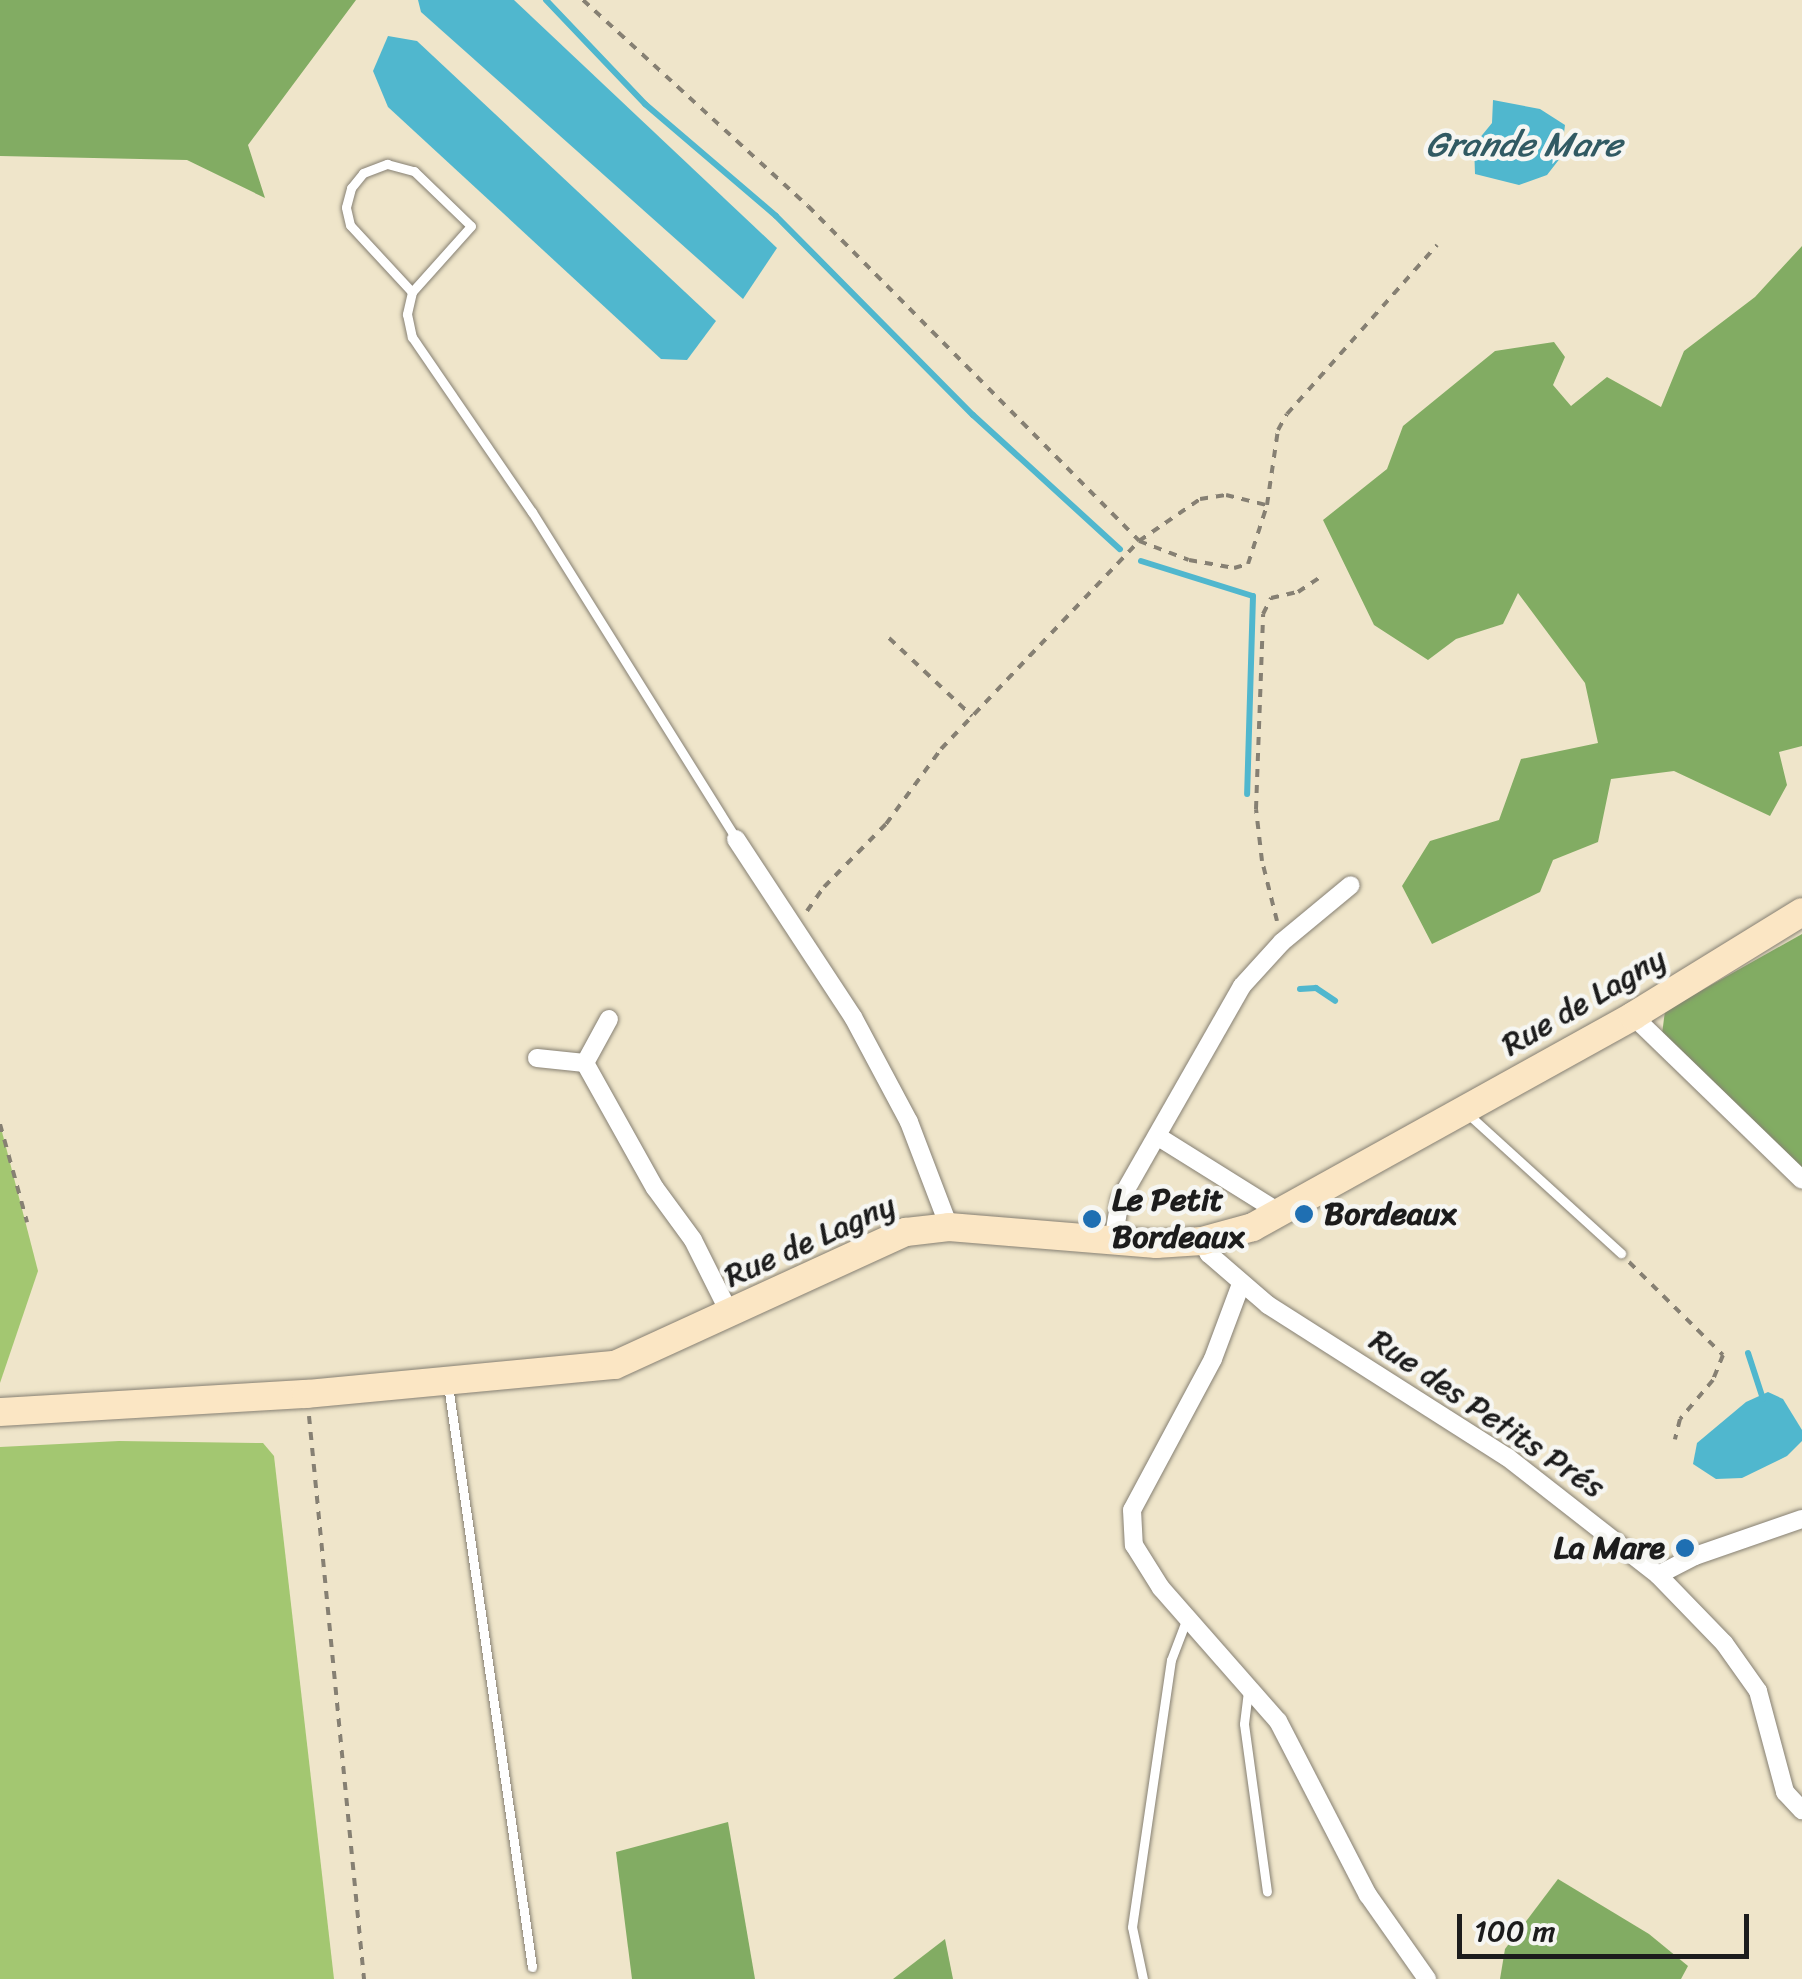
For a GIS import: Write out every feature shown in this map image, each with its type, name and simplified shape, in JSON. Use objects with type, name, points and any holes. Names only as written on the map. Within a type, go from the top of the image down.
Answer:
[{"type":"main road","name":"Rue de Lagny","points":[[6,1411],[306,1394],[615,1366],[906,1232],[949,1227],[1113,1241],[1202,1241],[1282,1214],[1633,1016],[1802,912]]},
{"type":"street","points":[[736,839],[854,1017],[909,1122],[949,1227]]},
{"type":"street","points":[[1113,1241],[1120,1200],[1242,986],[1282,942],[1351,885]]},
{"type":"street","points":[[1633,1016],[1802,1180]]},
{"type":"street","points":[[585,1063],[609,1019]]},
{"type":"street","points":[[537,1058],[585,1063]]},
{"type":"street","points":[[585,1063],[654,1188],[693,1240],[730,1314]]},
{"type":"street","points":[[1157,1136],[1282,1214]]},
{"type":"street","name":"Rue des Petits Prés","points":[[1202,1241],[1209,1254],[1241,1284],[1494,1448],[1658,1574],[1724,1643],[1758,1692],[1766,1710],[1785,1792],[1802,1810]]},
{"type":"street","points":[[1241,1284],[1213,1359],[1132,1510],[1134,1545],[1187,1618],[1278,1722],[1344,1852],[1427,1979]]},
{"type":"street","points":[[1658,1574],[1695,1556],[1802,1519]]},
{"type":"lane","points":[[412,292],[350,226],[346,208],[351,188],[363,173],[388,164],[414,171],[471,226],[412,292],[407,303],[412,338],[532,512],[736,839]]},
{"type":"lane","points":[[1464,1110],[1621,1253]]},
{"type":"lane","points":[[448,1382],[532,1967]]},
{"type":"lane","points":[[1144,1979],[1132,1926],[1171,1660],[1187,1618]]},
{"type":"lane","points":[[1249,1689],[1244,1724],[1267,1891]]},
{"type":"path","points":[[583,0],[808,206],[1139,541],[1210,566],[1234,568],[1248,564],[1267,505],[1278,430],[1287,414],[1437,246]]},
{"type":"path","points":[[794,926],[837,872],[868,846],[972,716],[1139,541],[1200,499],[1226,494],[1267,505]]},
{"type":"path","points":[[1282,942],[1262,862],[1256,809],[1264,614],[1271,598],[1298,592],[1322,576]]},
{"type":"path","points":[[889,638],[972,716]]},
{"type":"path","points":[[0,1124],[27,1222]]},
{"type":"path","points":[[1621,1253],[1722,1355],[1713,1380],[1680,1419],[1675,1438]]},
{"type":"path","points":[[306,1394],[364,1979]]},
{"type":"green space","points":[[0,0],[356,0],[248,145],[265,198],[187,160],[0,156]]},
{"type":"green space","points":[[1802,246],[1802,746],[1779,752],[1787,785],[1770,816],[1674,771],[1611,779],[1598,842],[1553,860],[1540,892],[1432,944],[1402,886],[1430,841],[1499,820],[1521,759],[1598,743],[1585,683],[1518,593],[1503,624],[1456,639],[1428,660],[1374,625],[1323,520],[1387,469],[1403,426],[1495,351],[1554,342],[1565,357],[1553,385],[1571,406],[1607,377],[1661,407],[1684,351],[1755,297]]},
{"type":"green space","points":[[1802,934],[1802,1171],[1662,1034],[1665,1011]]},
{"type":"green space","points":[[0,1124],[38,1271],[0,1383]]},
{"type":"green space","points":[[119,1441],[263,1443],[274,1456],[334,1979],[0,1979],[0,1447]]},
{"type":"green space","points":[[728,1822],[755,1979],[632,1979],[616,1852]]},
{"type":"green space","points":[[1558,1879],[1649,1934],[1688,1966],[1681,1979],[1500,1979],[1505,1949]]},
{"type":"green space","points":[[945,1939],[953,1979],[893,1979]]},
{"type":"water","points":[[418,0],[514,0],[777,248],[743,299],[421,12]]},
{"type":"water","points":[[388,36],[417,41],[716,321],[687,360],[661,359],[388,107],[373,71]]},
{"type":"water","name":"Grande Mare","points":[[1493,100],[1540,109],[1565,125],[1561,157],[1547,175],[1519,185],[1475,174],[1474,145],[1492,123]]},
{"type":"water","points":[[1768,1392],[1783,1399],[1802,1430],[1802,1441],[1787,1456],[1742,1478],[1716,1479],[1693,1464],[1697,1443],[1746,1402]]},
{"type":"waterway","points":[[546,0],[645,104],[776,216],[973,415],[1120,549]]},
{"type":"waterway","points":[[1141,561],[1253,596],[1247,794]]},
{"type":"waterway","points":[[1300,989],[1316,988],[1335,1001]]},
{"type":"waterway","points":[[1748,1353],[1763,1399]]},
{"type":"place","name":"Bordeaux","points":[[1304,1214]]},
{"type":"place","name":"Le Petit Bordeaux","points":[[1092,1219]]},
{"type":"place","name":"La Mare","points":[[1685,1548]]}]
